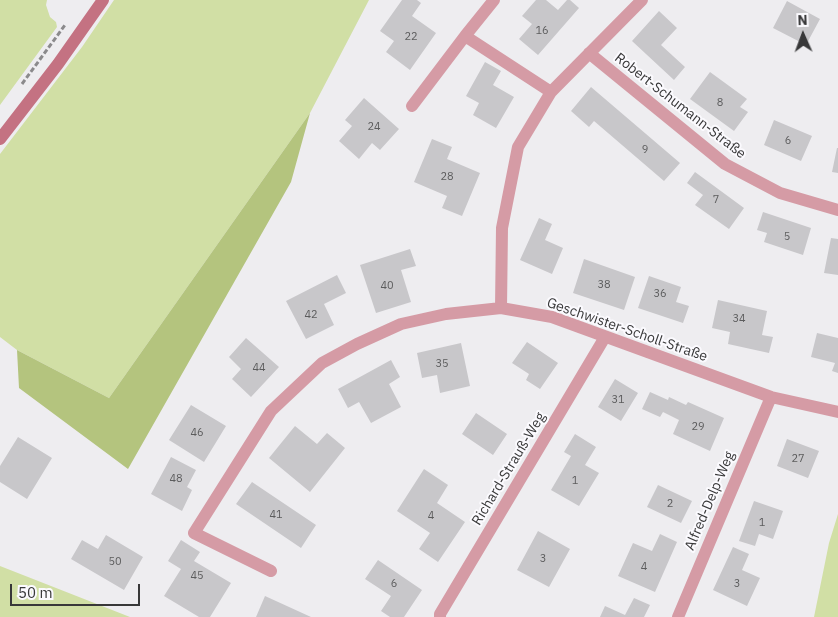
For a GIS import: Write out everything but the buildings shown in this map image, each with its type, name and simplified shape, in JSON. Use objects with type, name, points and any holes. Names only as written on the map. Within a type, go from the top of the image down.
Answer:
[{"type":"main road","points":[[0,140],[58,64],[103,0]]},
{"type":"street","points":[[412,106],[494,0]]},
{"type":"street","points":[[501,308],[502,228],[518,147],[552,92],[642,0]]},
{"type":"street","points":[[465,36],[552,92]]},
{"type":"street","name":"Robert-Schumann-Straße","points":[[589,53],[725,164],[780,193],[838,210]]},
{"type":"street","name":"Geschwister-Scholl-Straße","points":[[271,570],[194,533],[271,411],[322,363],[357,344],[401,324],[446,314],[501,308],[552,317],[770,397],[838,412]]},
{"type":"street","name":"Richard-Strauß-Weg","points":[[440,617],[440,614],[605,337]]},
{"type":"street","name":"Alfred-Delp-Weg","points":[[678,617],[770,397]]},
{"type":"path","points":[[20,86],[67,22]]},
{"type":"green space","points":[[0,0],[47,0],[46,5],[50,17],[56,22],[57,27],[0,105]]},
{"type":"green space","points":[[114,0],[369,0],[310,113],[109,398],[17,350],[0,337],[0,154],[82,47]]},
{"type":"green space","points":[[310,113],[291,182],[128,469],[19,388],[17,350],[109,398]]},
{"type":"green space","points":[[838,514],[838,617],[814,617],[829,543]]},
{"type":"green space","points":[[0,566],[130,617],[0,617]]}]
